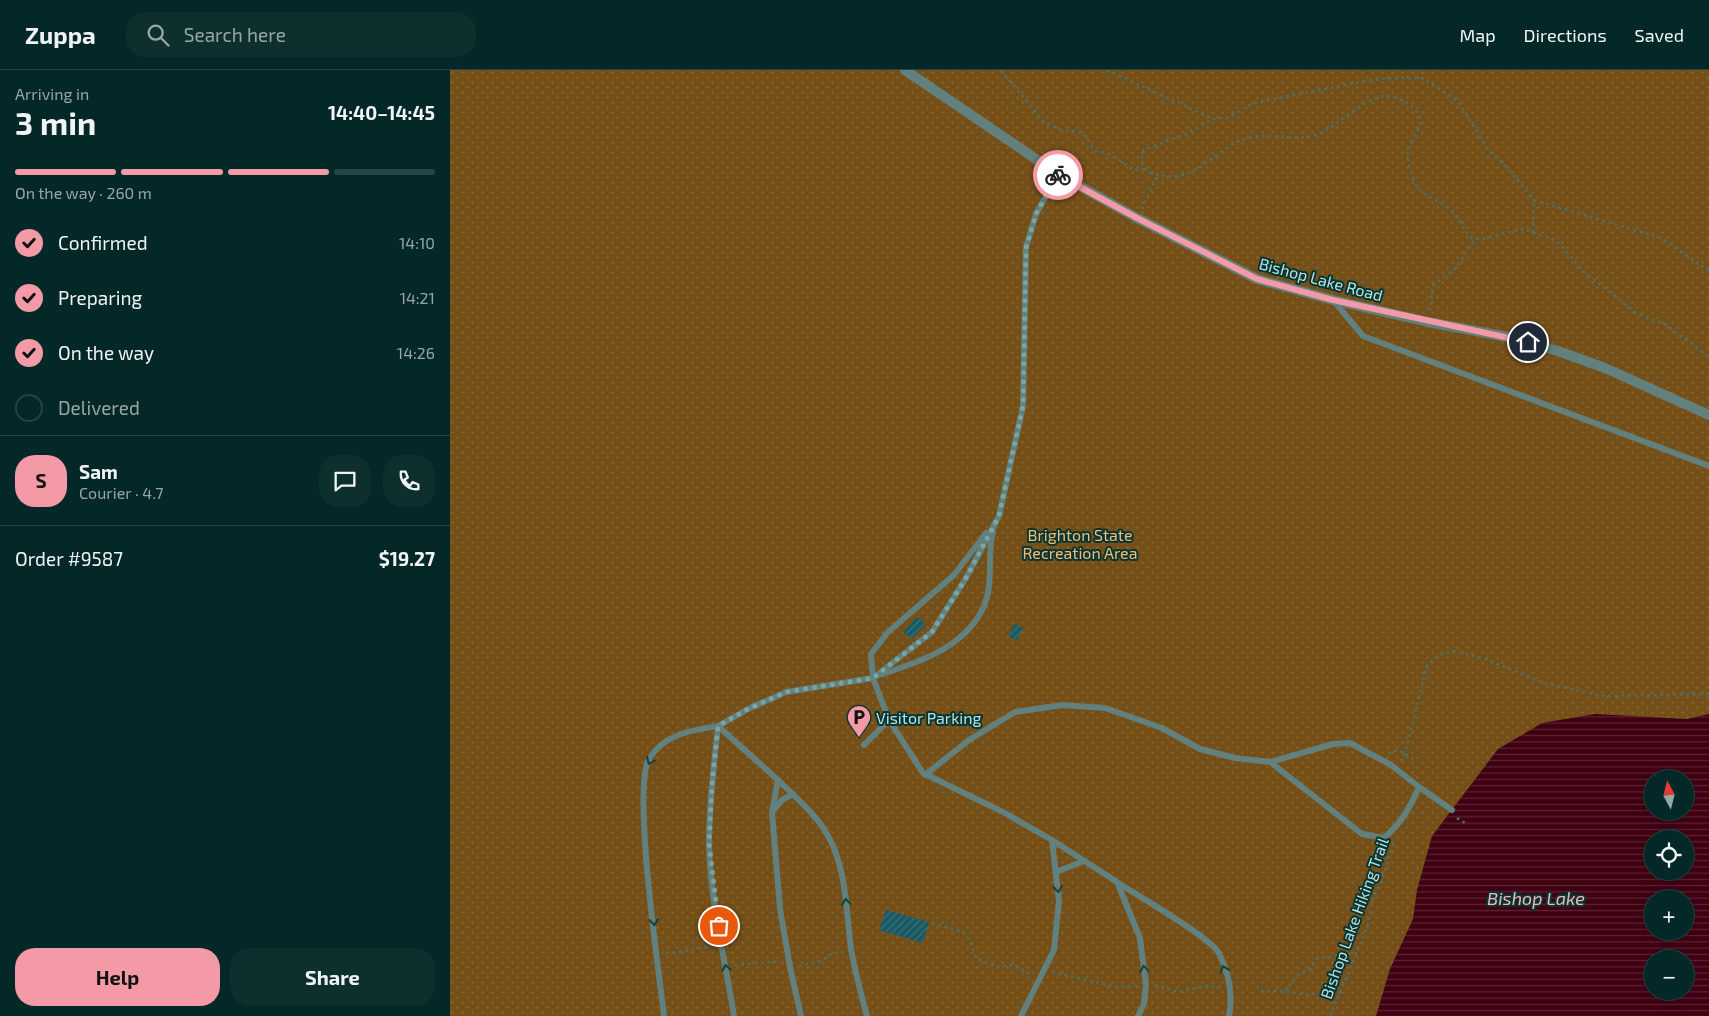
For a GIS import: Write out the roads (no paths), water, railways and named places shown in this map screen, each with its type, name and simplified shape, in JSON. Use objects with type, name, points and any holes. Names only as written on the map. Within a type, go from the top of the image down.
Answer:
[{"type":"street","name":"Bishop Lake Road","points":[[905,70],[1058,174],[1137,218],[1257,279],[1333,300],[1428,322],[1513,338],[1558,351],[1605,368],[1709,415]]},
{"type":"lane","points":[[664,1016],[647,864],[643,798],[649,760],[664,742],[686,731],[718,726],[748,709],[786,692],[873,678],[908,666],[941,651],[966,633],[987,597],[990,547],[999,516],[1023,406],[1026,248],[1036,214],[1058,174]]},
{"type":"lane","points":[[1333,300],[1363,336],[1709,466]]},
{"type":"lane","points":[[873,678],[932,632],[966,578],[999,516]]},
{"type":"lane","points":[[999,516],[954,575],[887,633],[871,654],[873,678],[889,720],[925,775],[1003,812],[1052,840],[1190,929],[1218,951],[1231,987],[1229,1016]]},
{"type":"lane","points":[[925,775],[969,740],[1014,712],[1062,705],[1105,708],[1162,728],[1200,749],[1235,758],[1270,762],[1333,744],[1350,743],[1396,769],[1452,810]]},
{"type":"lane","points":[[864,746],[889,720]]},
{"type":"lane","points":[[718,726],[793,794],[826,833],[836,852],[842,873],[852,951],[866,1016]]},
{"type":"lane","points":[[718,726],[709,844],[722,944],[734,1016]]},
{"type":"lane","points":[[1270,762],[1362,834],[1384,838],[1396,828],[1410,810],[1419,787]]},
{"type":"lane","points":[[778,780],[772,812],[780,909],[789,964],[801,1016]]},
{"type":"lane","points":[[772,812],[782,800],[793,794]]},
{"type":"lane","points":[[1021,1016],[1054,950],[1059,900],[1052,840]]},
{"type":"lane","points":[[1056,872],[1084,861]]},
{"type":"lane","points":[[1117,882],[1140,938],[1146,986],[1144,1004],[1138,1016]]},
{"type":"water","name":"Bishop Lake","points":[[1595,714],[1687,719],[1709,714],[1709,1016],[1376,1016],[1390,969],[1413,919],[1417,890],[1432,836],[1498,749],[1542,723]]},
{"type":"place","name":"Visitor Parking","points":[[859,738]]},
{"type":"park label","name":"Brighton State Recreation Area","points":[[1080,543]]}]
